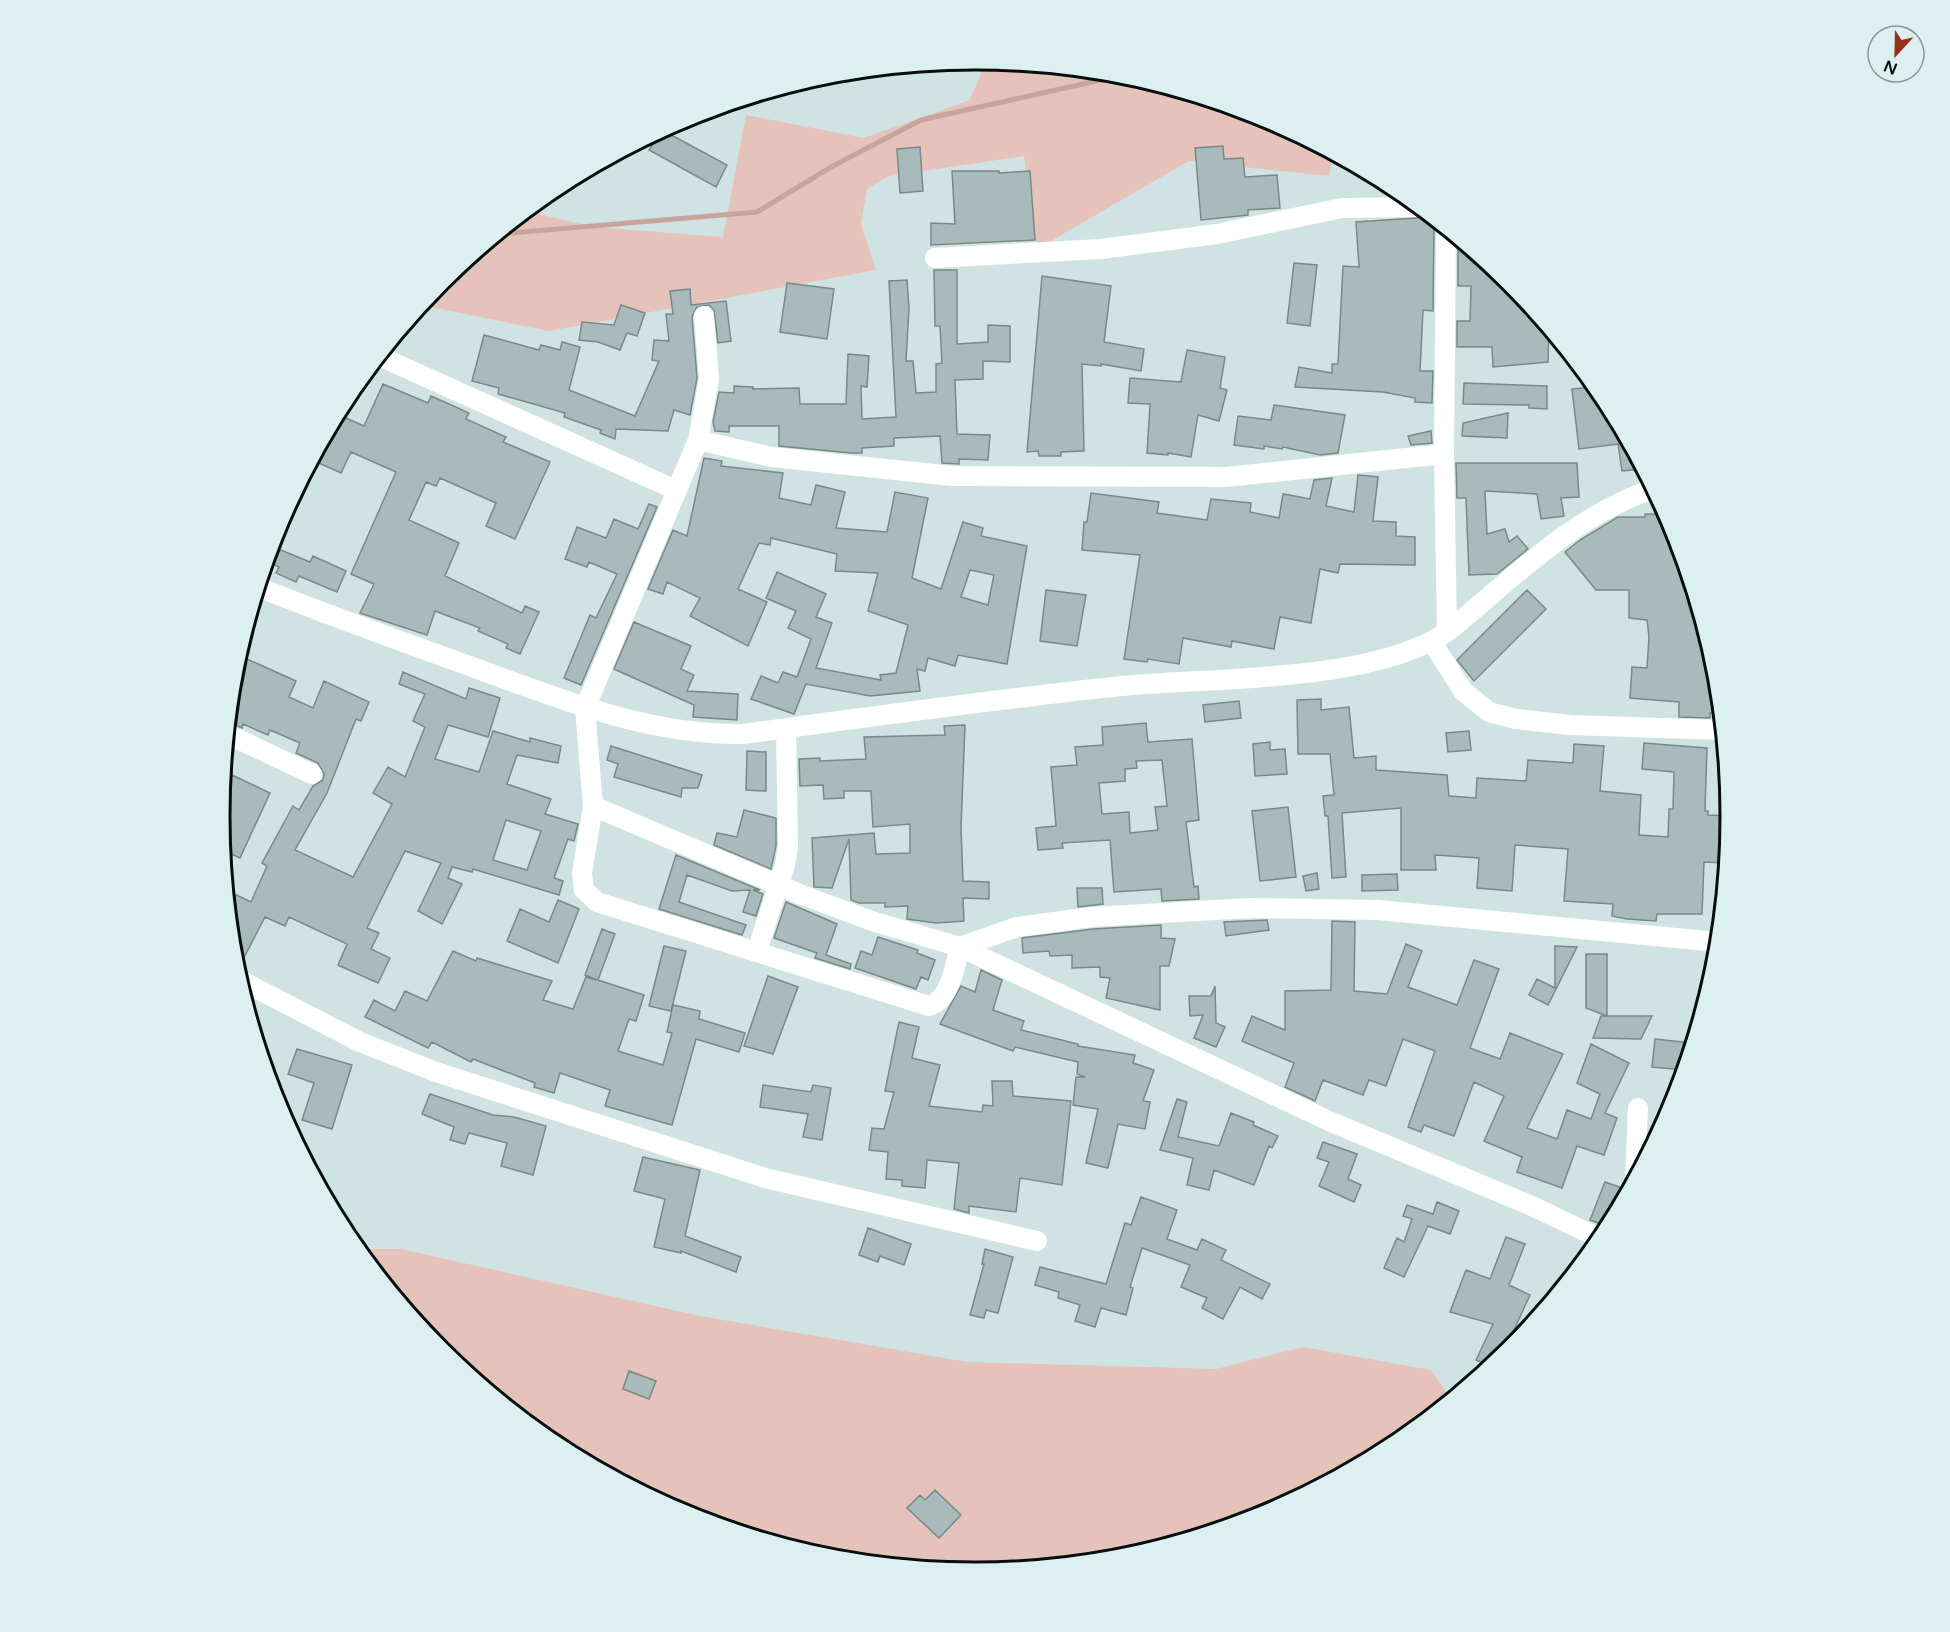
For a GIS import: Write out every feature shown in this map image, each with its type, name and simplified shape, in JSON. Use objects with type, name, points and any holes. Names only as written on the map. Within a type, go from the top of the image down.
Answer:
[{"type":"street","points":[[935,258],[1101,249],[1218,234],[1342,208],[1404,207]]},
{"type":"street","points":[[1446,239],[1444,454],[1439,637],[1462,691],[1489,712],[1516,719],[1570,724],[1715,730]]},
{"type":"street","points":[[704,316],[709,379],[698,440],[585,708],[593,806],[582,873],[584,890],[597,902],[929,1006],[939,1003],[944,996],[960,947]]},
{"type":"street","points":[[386,359],[676,490]]},
{"type":"street","points":[[698,440],[772,457],[952,476],[1226,477],[1444,454]]},
{"type":"street","points":[[265,590],[325,614],[585,708],[663,729],[707,734],[743,734],[1122,686],[1335,670],[1407,652],[1439,637],[1583,521],[1625,498],[1646,491]]},
{"type":"street","points":[[757,951],[785,865],[789,838],[786,728]]},
{"type":"street","points":[[234,737],[312,774]]},
{"type":"street","points":[[593,806],[778,886],[872,921],[960,947],[1329,1121],[1532,1206],[1592,1235]]},
{"type":"street","points":[[960,947],[1017,927],[1092,917],[1250,908],[1378,910],[1709,941]]},
{"type":"street","points":[[249,985],[360,1042],[436,1072],[770,1179],[1037,1241]]},
{"type":"street","points":[[1638,1108],[1643,1148]]},
{"type":"shaded area","points":[[982,70],[1072,77],[1120,85],[1215,110],[1260,127],[1332,161],[1329,176],[1189,161],[1037,249],[1024,156],[889,176],[867,189],[861,224],[876,270],[549,331],[431,307],[483,256],[537,214],[594,227],[723,237],[746,115],[864,138],[970,100]]},
{"type":"shaded area","points":[[369,1249],[401,1249],[700,1316],[968,1362],[1216,1369],[1303,1347],[1431,1370],[1447,1393],[1389,1436],[1305,1485],[1215,1522],[1120,1547],[1024,1560],[975,1562],[878,1555],[782,1536],[735,1522],[645,1485],[602,1462],[561,1436],[483,1376],[415,1308]]},
{"type":"building","points":[[672,135],[727,165],[716,187],[649,150],[653,143]]},
{"type":"building","points":[[1223,146],[1224,159],[1243,158],[1245,177],[1277,175],[1280,208],[1248,210],[1248,215],[1201,220],[1195,148]]},
{"type":"building","points":[[920,147],[923,191],[900,193],[897,149]]},
{"type":"building","points":[[952,171],[999,171],[999,173],[1030,171],[1035,240],[931,245],[931,223],[955,224]]},
{"type":"building","points":[[1419,218],[1434,229],[1433,311],[1423,310],[1420,371],[1433,371],[1432,403],[1415,402],[1415,398],[1383,392],[1295,387],[1299,367],[1332,373],[1332,364],[1338,364],[1343,266],[1359,267],[1356,222]]},
{"type":"building","points":[[1458,249],[1502,289],[1549,341],[1548,362],[1493,367],[1492,347],[1457,347],[1457,321],[1470,321],[1471,286],[1458,286]]},
{"type":"building","points":[[1294,263],[1317,265],[1310,326],[1287,323]]},
{"type":"building","points":[[934,270],[957,270],[957,344],[988,342],[988,325],[1010,326],[1010,362],[983,361],[983,379],[955,380],[957,434],[990,435],[988,460],[959,459],[959,464],[942,463],[940,436],[894,438],[894,446],[862,448],[862,453],[851,453],[779,446],[779,426],[729,426],[729,432],[715,431],[713,422],[719,392],[734,393],[734,386],[753,387],[753,389],[799,388],[800,404],[846,404],[848,354],[869,356],[867,387],[861,386],[862,419],[896,417],[889,281],[907,280],[909,308],[906,361],[913,361],[916,393],[936,392],[936,364],[942,363],[940,326],[935,326]]},
{"type":"building","points":[[1042,276],[1111,286],[1104,342],[1144,349],[1141,371],[1101,364],[1101,366],[1082,364],[1084,451],[1061,452],[1061,456],[1039,456],[1038,451],[1027,452]]},
{"type":"building","points":[[787,283],[834,289],[827,339],[780,332]]},
{"type":"building","points":[[690,289],[691,305],[726,301],[731,341],[718,343],[714,310],[709,305],[697,307],[692,317],[697,378],[690,415],[674,410],[668,431],[616,429],[615,439],[600,433],[601,430],[564,417],[565,413],[498,394],[499,388],[472,381],[484,335],[539,350],[541,345],[560,350],[562,342],[580,347],[569,390],[635,416],[659,361],[652,360],[654,340],[669,341],[666,314],[673,314],[670,291]]},
{"type":"building","points":[[621,305],[645,313],[637,336],[627,333],[620,350],[598,342],[579,340],[582,322],[614,325]]},
{"type":"building","points":[[1187,350],[1225,357],[1220,388],[1227,390],[1219,421],[1198,415],[1191,457],[1168,453],[1168,455],[1147,453],[1150,404],[1128,403],[1130,378],[1181,382]]},
{"type":"building","points":[[1464,383],[1547,386],[1547,409],[1529,408],[1529,405],[1463,404]]},
{"type":"building","points":[[383,384],[428,403],[431,396],[469,413],[466,419],[506,437],[503,442],[550,462],[515,539],[486,526],[496,503],[440,478],[436,486],[426,482],[409,520],[459,543],[445,576],[522,613],[525,606],[539,612],[520,654],[506,648],[508,644],[478,631],[480,628],[435,611],[427,635],[360,613],[374,584],[351,574],[396,472],[351,452],[341,473],[318,463],[345,418],[364,426]]},
{"type":"building","points":[[1585,388],[1621,443],[1635,470],[1622,471],[1618,444],[1579,449],[1572,389]]},
{"type":"building","points":[[1274,405],[1345,415],[1338,453],[1320,455],[1283,447],[1282,449],[1264,446],[1264,449],[1234,445],[1238,416],[1271,420]]},
{"type":"building","points":[[1508,413],[1507,438],[1462,436],[1463,423]]},
{"type":"building","points":[[1431,431],[1432,443],[1411,445],[1408,436]]},
{"type":"building","points":[[704,458],[722,461],[721,466],[783,473],[779,498],[811,505],[816,485],[845,492],[836,528],[887,532],[895,492],[928,498],[912,578],[941,589],[963,522],[983,528],[981,536],[1027,546],[1007,664],[958,655],[955,666],[928,658],[925,671],[917,669],[920,691],[870,696],[806,684],[794,714],[751,699],[761,676],[778,683],[783,672],[797,677],[811,639],[788,628],[796,611],[766,598],[777,572],[826,594],[816,617],[832,623],[816,668],[881,680],[880,675],[896,673],[908,625],[868,611],[878,573],[835,571],[837,554],[771,538],[770,545],[759,543],[738,589],[767,602],[748,646],[690,616],[700,598],[667,582],[663,594],[648,589],[673,530],[687,536]],"holes":[[[970,570],[994,575],[988,605],[961,597]]]},
{"type":"building","points":[[1456,463],[1577,463],[1579,497],[1561,498],[1564,516],[1541,519],[1537,494],[1485,491],[1487,534],[1505,529],[1509,542],[1517,536],[1528,549],[1497,574],[1469,575],[1466,498],[1457,498]]},
{"type":"building","points":[[1358,475],[1378,477],[1373,521],[1396,522],[1396,536],[1415,537],[1415,565],[1340,564],[1338,573],[1320,569],[1311,623],[1280,617],[1274,649],[1232,641],[1231,647],[1183,638],[1179,664],[1148,659],[1147,662],[1124,659],[1140,555],[1082,550],[1084,522],[1087,522],[1091,493],[1159,502],[1157,513],[1207,520],[1211,499],[1251,503],[1250,512],[1279,518],[1283,494],[1310,499],[1314,480],[1332,478],[1326,506],[1354,512]]},
{"type":"building","points":[[649,504],[657,507],[581,685],[564,678],[590,615],[596,618],[617,574],[589,562],[587,567],[565,559],[577,527],[606,538],[614,519],[638,529]]},
{"type":"building","points":[[1645,514],[1656,514],[1681,576],[1706,671],[1713,713],[1710,713],[1710,718],[1679,717],[1679,702],[1630,698],[1632,667],[1647,668],[1649,637],[1647,620],[1629,618],[1629,590],[1596,590],[1565,552],[1618,517],[1645,517]]},
{"type":"building","points":[[279,549],[310,562],[313,556],[346,571],[337,592],[299,576],[296,582],[276,573],[279,567],[273,564]]},
{"type":"building","points":[[1046,590],[1086,595],[1077,646],[1040,641]]},
{"type":"building","points":[[1527,590],[1546,609],[1474,681],[1457,660]]},
{"type":"building","points":[[634,622],[691,646],[681,669],[694,675],[687,691],[738,694],[737,720],[693,717],[694,705],[614,669]]},
{"type":"building","points":[[247,659],[296,681],[289,697],[313,708],[324,681],[369,702],[361,721],[356,719],[327,793],[295,850],[353,877],[392,804],[373,793],[388,767],[405,777],[425,727],[413,721],[425,694],[399,684],[403,672],[466,699],[469,688],[500,698],[488,737],[448,725],[435,759],[479,772],[493,731],[530,742],[530,738],[561,746],[558,763],[517,755],[507,784],[551,799],[545,814],[578,824],[574,841],[568,839],[554,878],[563,881],[559,895],[473,869],[472,872],[452,867],[448,878],[462,884],[442,924],[418,911],[441,863],[405,851],[367,928],[379,933],[371,949],[390,958],[378,983],[338,965],[347,944],[289,917],[285,926],[265,917],[244,958],[234,894],[251,902],[267,866],[262,863],[293,806],[299,810],[313,786],[323,780],[324,774],[318,763],[296,753],[300,743],[270,730],[268,735],[243,724],[242,728],[235,725]],"holes":[[[506,820],[541,831],[527,870],[493,860]]]},
{"type":"building","points":[[1321,699],[1321,710],[1349,707],[1354,758],[1376,756],[1376,770],[1447,775],[1449,796],[1476,798],[1477,778],[1526,781],[1528,760],[1573,763],[1574,744],[1604,746],[1600,791],[1641,795],[1639,835],[1668,837],[1669,809],[1673,809],[1674,772],[1642,769],[1644,743],[1707,748],[1705,811],[1708,811],[1708,815],[1720,816],[1719,863],[1704,862],[1702,914],[1657,914],[1656,921],[1627,919],[1612,916],[1613,904],[1564,901],[1568,849],[1515,845],[1512,891],[1477,888],[1479,858],[1435,855],[1436,870],[1401,870],[1401,808],[1342,813],[1346,877],[1332,878],[1328,816],[1325,816],[1323,796],[1334,795],[1330,754],[1298,754],[1297,700]]},
{"type":"building","points":[[1239,701],[1241,718],[1205,722],[1203,705]]},
{"type":"building","points":[[1146,723],[1148,742],[1192,739],[1199,820],[1186,822],[1194,887],[1198,886],[1199,899],[1162,901],[1161,889],[1114,892],[1110,840],[1062,843],[1063,848],[1038,850],[1036,828],[1056,826],[1051,767],[1077,765],[1075,747],[1103,745],[1102,727]],"holes":[[[1162,760],[1167,806],[1155,807],[1158,830],[1130,833],[1129,812],[1102,814],[1099,783],[1125,781],[1125,769],[1137,768],[1136,761]]]},
{"type":"building","points":[[965,725],[961,828],[963,881],[989,882],[989,899],[963,898],[964,921],[936,923],[907,919],[908,906],[885,907],[885,903],[859,903],[851,900],[849,839],[832,888],[814,887],[812,838],[874,833],[876,854],[910,853],[910,824],[873,827],[871,791],[844,791],[844,798],[824,799],[823,785],[800,786],[799,759],[820,758],[820,761],[866,759],[864,737],[945,735],[944,726]]},
{"type":"building","points":[[1469,731],[1471,750],[1448,752],[1446,733]]},
{"type":"building","points":[[1270,742],[1270,750],[1285,749],[1287,774],[1255,776],[1253,744]]},
{"type":"building","points":[[611,746],[702,775],[698,788],[682,788],[681,797],[614,777],[618,764],[607,760]]},
{"type":"building","points":[[747,751],[766,752],[766,791],[746,790]]},
{"type":"building","points":[[232,775],[270,793],[240,858],[231,854]]},
{"type":"building","points":[[1288,807],[1296,877],[1260,881],[1252,811]]},
{"type":"building","points":[[744,810],[776,818],[776,846],[771,869],[714,845],[717,833],[737,837]]},
{"type":"building","points":[[676,855],[760,890],[753,890],[763,894],[756,916],[743,912],[750,890],[732,891],[687,875],[679,902],[746,925],[742,935],[659,909]]},
{"type":"building","points":[[1317,873],[1319,889],[1306,891],[1303,876]]},
{"type":"building","points":[[1397,874],[1398,890],[1362,891],[1362,875]]},
{"type":"building","points":[[1077,888],[1102,888],[1103,904],[1078,907]]},
{"type":"building","points":[[558,900],[579,909],[558,963],[507,941],[520,909],[549,922]]},
{"type":"building","points":[[786,902],[837,924],[826,955],[851,964],[850,969],[815,958],[817,953],[774,938]]},
{"type":"building","points":[[1267,920],[1269,930],[1226,936],[1224,922]]},
{"type":"building","points":[[1332,921],[1355,922],[1354,991],[1387,994],[1406,944],[1422,951],[1408,987],[1457,1005],[1474,960],[1499,969],[1470,1048],[1500,1059],[1510,1033],[1563,1054],[1527,1128],[1557,1139],[1567,1110],[1591,1119],[1600,1094],[1577,1083],[1591,1044],[1629,1063],[1605,1113],[1617,1118],[1604,1155],[1577,1146],[1562,1188],[1517,1172],[1522,1157],[1484,1141],[1504,1096],[1474,1082],[1454,1136],[1424,1125],[1421,1132],[1408,1127],[1435,1051],[1403,1039],[1386,1086],[1369,1080],[1363,1095],[1323,1080],[1315,1101],[1285,1087],[1294,1063],[1242,1041],[1252,1016],[1285,1030],[1285,991],[1331,990]]},
{"type":"building","points":[[1161,925],[1161,938],[1175,939],[1169,966],[1160,966],[1160,1010],[1106,998],[1110,978],[1100,977],[1100,967],[1072,968],[1072,955],[1050,956],[1049,951],[1023,953],[1022,938],[1093,929]]},
{"type":"building","points":[[602,929],[615,934],[598,980],[644,995],[636,1021],[629,1019],[618,1051],[663,1065],[672,1033],[667,1032],[673,1005],[700,1011],[699,1019],[745,1033],[739,1052],[696,1039],[672,1125],[605,1106],[610,1090],[560,1073],[554,1093],[534,1087],[535,1083],[473,1059],[471,1062],[432,1042],[428,1048],[365,1017],[374,1000],[395,1011],[405,991],[427,1001],[453,951],[476,961],[477,958],[552,981],[543,1000],[573,1009],[586,977],[597,980],[585,975]]},
{"type":"building","points":[[878,937],[918,950],[917,953],[935,960],[928,980],[921,977],[916,989],[855,968],[861,951],[872,955]]},
{"type":"building","points":[[664,946],[686,951],[671,1011],[649,1006]]},
{"type":"building","points":[[1555,946],[1577,947],[1548,1005],[1529,995],[1537,979],[1555,988]]},
{"type":"building","points":[[1586,954],[1607,954],[1607,1016],[1586,1008]]},
{"type":"building","points":[[981,970],[1002,980],[993,1010],[1024,1021],[1021,1030],[1078,1044],[1078,1046],[1135,1055],[1133,1063],[1154,1070],[1143,1101],[1150,1102],[1145,1129],[1118,1124],[1108,1168],[1086,1163],[1098,1109],[1073,1105],[1076,1077],[1085,1077],[1077,1074],[1078,1062],[1015,1047],[1013,1051],[940,1024],[961,986],[975,992]]},
{"type":"building","points":[[768,976],[798,987],[773,1054],[744,1046]]},
{"type":"building","points":[[1215,986],[1216,1023],[1225,1027],[1216,1047],[1194,1038],[1203,1015],[1190,1016],[1189,996],[1211,996]]},
{"type":"building","points":[[1601,1016],[1652,1016],[1641,1039],[1593,1038]]},
{"type":"building","points":[[899,1022],[919,1027],[912,1058],[940,1065],[929,1106],[982,1112],[983,1105],[993,1106],[992,1081],[1012,1081],[1013,1096],[1071,1101],[1062,1185],[1020,1178],[1016,1212],[969,1206],[969,1213],[954,1209],[959,1163],[927,1160],[925,1188],[902,1186],[902,1180],[886,1179],[888,1152],[869,1150],[872,1128],[884,1129],[894,1092],[885,1091]]},
{"type":"building","points":[[1655,1039],[1685,1042],[1676,1069],[1652,1067]]},
{"type":"building","points":[[297,1049],[352,1065],[332,1129],[302,1120],[314,1083],[288,1074]]},
{"type":"building","points":[[763,1085],[811,1092],[813,1085],[831,1088],[822,1140],[803,1137],[808,1114],[760,1107]]},
{"type":"building","points":[[430,1094],[493,1115],[514,1117],[546,1126],[533,1175],[501,1166],[507,1143],[469,1133],[465,1144],[450,1140],[454,1127],[422,1114]]},
{"type":"building","points":[[1177,1099],[1187,1102],[1178,1137],[1219,1146],[1231,1113],[1254,1122],[1253,1125],[1278,1136],[1272,1148],[1269,1146],[1254,1185],[1214,1170],[1209,1190],[1187,1185],[1193,1158],[1160,1150]]},
{"type":"building","points":[[1323,1142],[1357,1154],[1348,1179],[1361,1185],[1354,1202],[1319,1186],[1329,1162],[1317,1158]]},
{"type":"building","points":[[643,1157],[700,1170],[685,1236],[741,1257],[736,1272],[681,1251],[681,1253],[654,1247],[665,1199],[634,1191]]},
{"type":"building","points":[[1605,1182],[1622,1188],[1599,1223],[1590,1220]]},
{"type":"building","points":[[1141,1197],[1177,1210],[1167,1239],[1197,1250],[1202,1239],[1226,1250],[1221,1260],[1270,1284],[1262,1299],[1240,1287],[1223,1319],[1202,1308],[1207,1298],[1181,1287],[1190,1265],[1142,1248],[1130,1287],[1133,1288],[1126,1315],[1101,1308],[1095,1327],[1075,1321],[1080,1305],[1058,1298],[1059,1292],[1035,1285],[1040,1267],[1106,1284],[1125,1223],[1131,1225]]},
{"type":"building","points":[[1437,1202],[1459,1211],[1450,1234],[1428,1226],[1404,1277],[1384,1268],[1397,1238],[1404,1242],[1412,1219],[1403,1216],[1407,1205],[1433,1214]]},
{"type":"building","points":[[868,1228],[911,1244],[904,1265],[880,1256],[878,1262],[859,1255]]},
{"type":"building","points":[[1506,1237],[1525,1244],[1509,1285],[1530,1295],[1514,1331],[1481,1362],[1476,1360],[1493,1324],[1450,1312],[1466,1270],[1490,1279]]},
{"type":"building","points":[[985,1249],[1013,1257],[998,1313],[986,1310],[984,1318],[970,1315],[984,1264],[982,1264]]},
{"type":"building","points":[[629,1371],[656,1381],[649,1399],[623,1389]]},
{"type":"building","points":[[935,1490],[961,1515],[939,1538],[907,1508],[920,1495],[925,1500]]},
{"type":"waterway","points":[[511,233],[757,212],[831,167],[921,120],[1096,81]]}]
